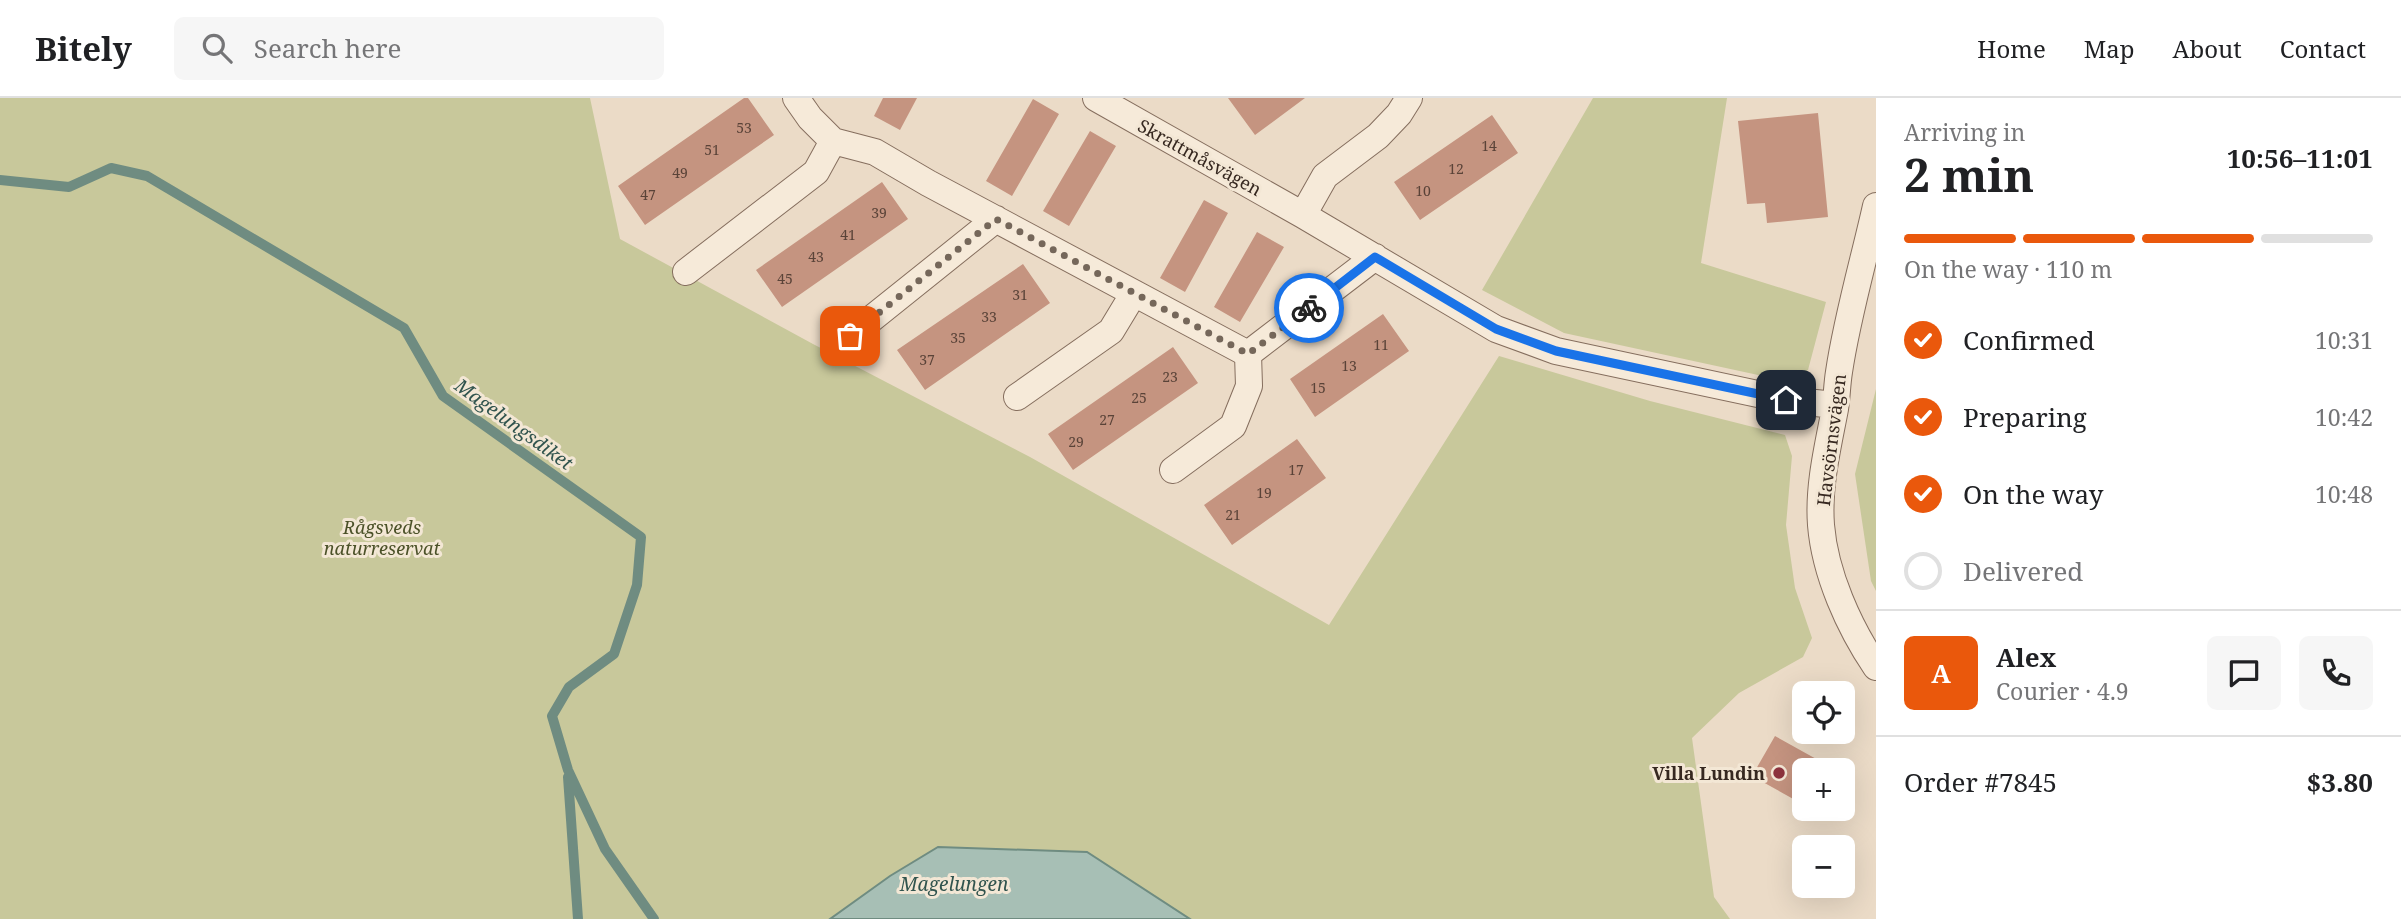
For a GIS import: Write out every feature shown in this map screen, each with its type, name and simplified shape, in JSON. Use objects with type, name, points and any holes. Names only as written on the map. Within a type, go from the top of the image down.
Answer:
[{"type":"street","points":[[796,98],[810,118],[833,141],[875,152],[1248,354]]},
{"type":"street","name":"Skrattmåsvägen","points":[[1096,98],[1303,215],[1496,329],[1556,351],[1786,400],[1835,405]]},
{"type":"street","points":[[1303,215],[1325,176],[1378,136],[1399,114],[1409,98]]},
{"type":"street","points":[[685,272],[816,172],[833,141]]},
{"type":"street","name":"Havsörnsvägen","points":[[1876,206],[1839,370],[1824,466],[1821,524],[1830,568],[1847,614],[1876,667]]},
{"type":"street","points":[[850,336],[996,219]]},
{"type":"street","points":[[1248,354],[1375,257]]},
{"type":"street","points":[[1017,397],[1111,331],[1134,293]]},
{"type":"street","points":[[1173,470],[1233,426],[1249,386],[1248,354]]},
{"type":"green space","name":"Rågsveds naturreservat","points":[[0,98],[590,98],[620,239],[813,344],[1030,457],[1329,625],[1499,356],[1650,401],[1785,435],[1792,456],[1786,525],[1795,588],[1812,638],[1803,657],[1739,693],[1692,738],[1714,897],[1730,919],[0,919]]},
{"type":"green space","points":[[1593,98],[1727,98],[1701,263],[1826,302],[1808,370],[1792,379],[1772,378],[1564,333],[1482,290]]},
{"type":"green space","points":[[1876,389],[1876,591],[1871,581],[1855,474]]},
{"type":"water","name":"Magelungen","points":[[938,847],[1087,852],[1190,919],[830,919],[890,876]]},
{"type":"building","points":[[744,98],[748,98],[774,135],[645,225],[618,186]]},
{"type":"building","points":[[883,98],[917,98],[900,130],[874,116]]},
{"type":"building","points":[[1228,98],[1305,98],[1255,135]]},
{"type":"building","points":[[1033,99],[1059,114],[1012,196],[986,181]]},
{"type":"building","points":[[1818,113],[1828,217],[1767,223],[1765,203],[1747,204],[1738,121]]},
{"type":"building","points":[[1492,115],[1518,153],[1420,220],[1394,182]]},
{"type":"building","points":[[1090,131],[1116,146],[1069,226],[1043,211]]},
{"type":"building","points":[[882,182],[908,219],[782,307],[756,270]]},
{"type":"building","points":[[1204,200],[1228,213],[1185,292],[1160,278]]},
{"type":"building","points":[[1257,232],[1284,247],[1240,322],[1214,307]]},
{"type":"building","points":[[1023,264],[1050,303],[925,390],[897,350]]},
{"type":"building","points":[[1383,314],[1409,351],[1315,417],[1290,379]]},
{"type":"building","points":[[1173,347],[1198,383],[1073,470],[1048,434]]},
{"type":"building","points":[[1297,439],[1326,478],[1232,545],[1204,505]]},
{"type":"building","name":"Villa Lundin","points":[[1775,736],[1814,758],[1792,758],[1792,798],[1752,776]]},
{"type":"waterway","name":"Magelungsdiket","points":[[0,180],[69,187],[111,168],[147,176],[404,328],[443,396],[641,537],[637,585],[614,654],[569,687],[552,716],[568,770],[605,849],[654,919]]},
{"type":"waterway","name":"Magelungsdiket","points":[[568,777],[578,919]]},
{"type":"way so far","points":[[850,336],[996,219],[1248,354],[1309,308]]},
{"type":"place","name":"Villa Lundin","points":[[1779,773]]},
{"type":"route","points":[[1309,308],[1375,257],[1496,329],[1556,351],[1786,400]]}]
